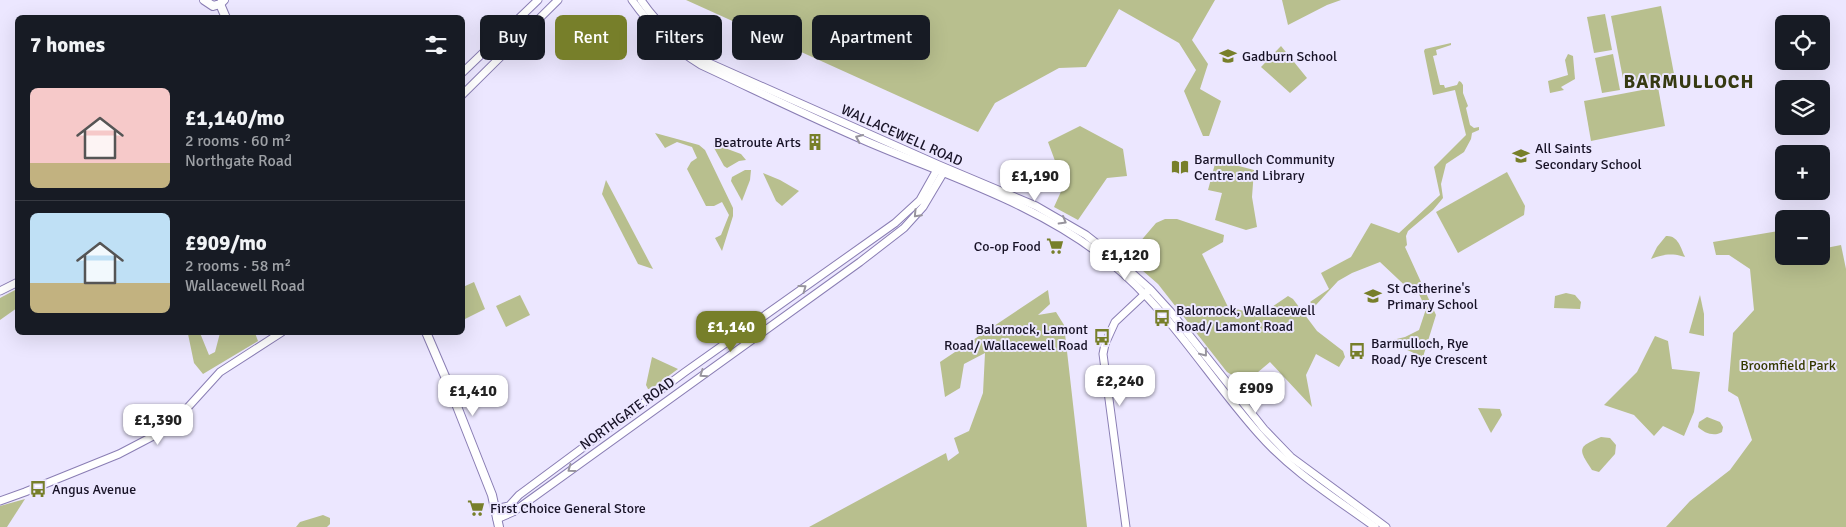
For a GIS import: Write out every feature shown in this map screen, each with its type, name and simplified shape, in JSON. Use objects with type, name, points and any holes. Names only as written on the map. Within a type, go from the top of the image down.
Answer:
[{"type":"main road","points":[[204,0],[212,6],[222,2],[225,15]]},
{"type":"main road","points":[[427,335],[492,495],[498,523]]},
{"type":"street","points":[[465,70],[538,0]]},
{"type":"street","points":[[465,92],[558,0]]},
{"type":"street","name":"WALLACEWELL ROAD","points":[[632,0],[642,14],[667,40],[683,54],[701,65],[867,142],[941,169]]},
{"type":"street","name":"WALLACEWELL ROAD","points":[[641,0],[650,14],[675,39],[707,62],[941,169],[1064,230],[1110,262],[1148,291],[1170,311],[1270,436],[1291,457],[1386,527]]},
{"type":"street","name":"NORTHGATE ROAD","points":[[495,509],[509,506],[519,495],[642,403],[895,223],[920,200],[941,169]]},
{"type":"street","name":"NORTHGATE ROAD","points":[[498,523],[860,262],[904,228],[923,208],[941,169]]},
{"type":"street","points":[[0,291],[15,284]]},
{"type":"street","points":[[1126,527],[1102,354],[1115,322],[1148,291]]},
{"type":"street","name":"WALLACEWELL ROAD","points":[[1148,291],[1165,316],[1258,434],[1290,464],[1375,527]]},
{"type":"street","points":[[0,501],[119,454],[163,431],[180,416],[220,372],[277,335]]},
{"type":"green space","points":[[686,0],[1215,0],[1192,40],[1208,64],[1200,89],[1221,101],[1209,136],[1203,136],[1184,91],[1196,70],[1179,43],[1119,9],[1086,67],[1059,68],[995,103],[978,132],[819,60],[930,60],[930,15],[812,15],[812,57],[802,52],[802,15],[732,15],[732,21]]},
{"type":"green space","points":[[1282,0],[1341,0],[1288,25]]},
{"type":"green space","points":[[1661,6],[1675,79],[1625,89],[1611,16]]},
{"type":"green space","points":[[1605,14],[1612,50],[1594,53],[1587,17]]},
{"type":"green space","points":[[1451,43],[1451,45],[1436,50],[1437,55],[1433,56],[1440,85],[1444,85],[1445,88],[1457,85],[1459,81],[1461,82],[1468,106],[1466,108],[1470,125],[1474,128],[1479,127],[1479,130],[1472,133],[1464,152],[1446,164],[1441,184],[1443,198],[1433,210],[1408,231],[1406,236],[1407,245],[1405,247],[1436,315],[1423,357],[1399,346],[1384,342],[1405,337],[1419,330],[1426,309],[1418,292],[1415,295],[1380,262],[1352,273],[1338,281],[1315,306],[1310,302],[1329,289],[1321,273],[1351,257],[1371,223],[1399,233],[1440,195],[1434,167],[1466,135],[1455,90],[1433,95],[1424,51],[1425,49]]},
{"type":"green space","points":[[1281,46],[1307,78],[1290,93],[1261,67]]},
{"type":"green space","points":[[1568,54],[1573,56],[1575,79],[1561,87],[1564,90],[1550,93],[1548,81],[1568,75],[1565,60]]},
{"type":"green space","points":[[1613,54],[1620,90],[1602,93],[1595,58]]},
{"type":"green space","points":[[1658,87],[1665,126],[1591,141],[1584,101]]},
{"type":"green space","points":[[1080,126],[1123,149],[1127,176],[1107,178],[1078,220],[1054,207],[1064,185],[1048,142]]},
{"type":"green space","points":[[655,133],[699,145],[705,150],[733,208],[733,216],[722,251],[715,238],[721,235],[729,215],[722,202],[714,206],[706,206],[687,169],[691,162],[697,158],[692,147],[677,142],[665,148]]},
{"type":"green space","points":[[714,144],[741,154],[746,160],[739,161],[727,168],[713,146]]},
{"type":"green space","points":[[1216,160],[1254,170],[1252,197],[1257,227],[1246,230],[1215,220],[1222,193],[1208,190]]},
{"type":"green space","points":[[745,170],[751,170],[750,180],[742,201],[731,181],[732,177]]},
{"type":"green space","points":[[1507,172],[1525,206],[1524,215],[1458,253],[1436,212]]},
{"type":"green space","points":[[763,173],[799,191],[782,206],[776,201]]},
{"type":"green space","points":[[606,180],[653,269],[638,264],[602,194]]},
{"type":"green space","points":[[1165,219],[1177,219],[1224,235],[1223,242],[1202,254],[1228,307],[1260,315],[1288,296],[1293,299],[1317,331],[1343,351],[1345,357],[1339,367],[1316,354],[1306,375],[1312,407],[1270,362],[1245,383],[1227,372],[1158,284],[1127,257],[1156,223]]},
{"type":"green space","name":"Broomfield Park","points":[[1775,232],[1775,265],[1830,265],[1830,247],[1841,245],[1846,269],[1846,527],[1666,527],[1690,501],[1730,470],[1752,440],[1738,397],[1728,391],[1733,333],[1754,310],[1750,269],[1729,255],[1716,255],[1713,242]]},
{"type":"green space","points":[[1666,236],[1676,240],[1685,257],[1668,255],[1651,259],[1657,247]]},
{"type":"green space","points":[[474,282],[485,309],[465,319],[465,286]]},
{"type":"green space","points":[[15,290],[15,309],[0,320],[0,298]]},
{"type":"green space","points":[[1048,290],[1050,304],[1038,315],[1056,312],[1064,325],[1087,527],[809,527],[946,453],[948,461],[959,453],[954,438],[969,431],[983,393],[985,353],[964,364],[960,388],[945,397],[940,362]]},
{"type":"green space","points":[[1566,293],[1575,295],[1581,302],[1580,309],[1554,308],[1555,296]]},
{"type":"green space","points":[[520,295],[530,315],[506,327],[496,306]]},
{"type":"green space","points":[[1700,295],[1704,314],[1704,336],[1689,333]]},
{"type":"green space","points":[[188,335],[201,335],[209,355],[215,352],[219,335],[256,335],[258,341],[203,374],[194,363]]},
{"type":"green space","points":[[1655,336],[1668,341],[1672,369],[1700,372],[1694,412],[1684,436],[1663,426],[1654,436],[1634,415],[1604,405],[1637,372]]},
{"type":"green space","points":[[652,357],[678,369],[651,389],[648,389],[646,385]]},
{"type":"green space","points":[[1478,408],[1500,409],[1502,415],[1491,433]]},
{"type":"green space","points":[[1707,417],[1720,422],[1723,427],[1722,432],[1709,434],[1698,427],[1699,422]]},
{"type":"green space","points":[[1601,437],[1610,438],[1616,445],[1615,454],[1599,472],[1592,470],[1582,453],[1582,449],[1588,443]]},
{"type":"green space","points":[[25,499],[7,527],[0,527],[0,506]]},
{"type":"green space","points":[[323,515],[330,518],[330,524],[327,527],[296,527],[300,522]]},
{"type":"place","name":"Gadburn School","points":[[1228,56]]},
{"type":"place","name":"Beatroute Arts","points":[[815,142]]},
{"type":"place","name":"All Saints Secondary School","points":[[1521,156]]},
{"type":"place","name":"Barmulloch Community Centre and Library","points":[[1180,167]]},
{"type":"place","name":"Co-op Food","points":[[1055,246]]},
{"type":"place","name":"St Catherine's Primary School","points":[[1373,296]]},
{"type":"place","name":"Balornock, Wallacewell Road/ Lamont Road","points":[[1162,318]]},
{"type":"place","name":"Balornock, Lamont Road/ Wallacewell Road","points":[[1102,337]]},
{"type":"place","name":"Barmulloch, Rye Road/ Rye Crescent","points":[[1357,351]]},
{"type":"place","name":"Angus Avenue","points":[[38,489]]},
{"type":"place","name":"First Choice General Store","points":[[476,508]]},
{"type":"district","name":"BARMULLOCH","points":[[1689,81]]}]
